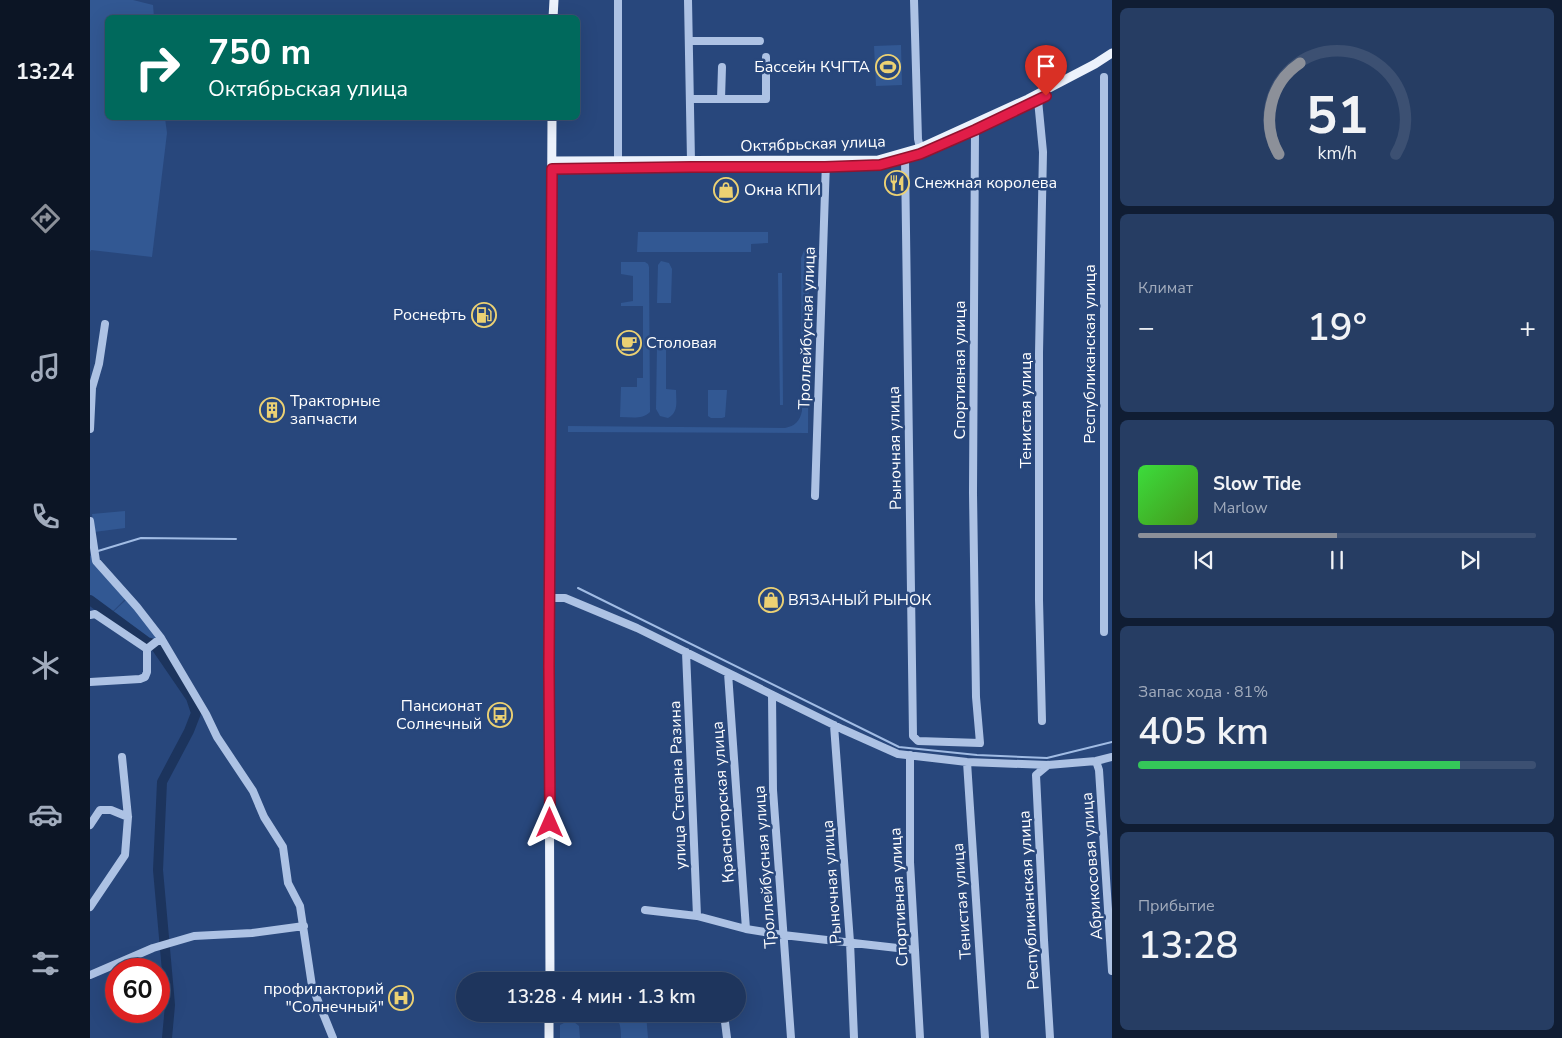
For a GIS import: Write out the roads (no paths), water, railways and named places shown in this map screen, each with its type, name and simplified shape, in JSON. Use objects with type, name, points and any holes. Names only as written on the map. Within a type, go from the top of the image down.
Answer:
[{"type":"main road","points":[[553,15],[554,0]]},
{"type":"main road","name":"Октябрьская улица","points":[[552,165],[826,164],[878,160],[920,148],[1054,86],[1112,53]]},
{"type":"main road","name":"Октябрьская улица","points":[[552,165],[607,168],[618,164],[691,161],[880,165],[920,154],[975,130],[1038,100],[1105,65],[1112,59]]},
{"type":"main road","points":[[550,972],[552,120]]},
{"type":"main road","points":[[549,1022],[549,1038]]},
{"type":"street","points":[[618,0],[618,164]]},
{"type":"street","points":[[688,0],[691,161]]},
{"type":"street","points":[[914,0],[918,139],[920,148]]},
{"type":"street","points":[[689,41],[760,41]]},
{"type":"street","points":[[690,99],[766,99],[766,57]]},
{"type":"street","points":[[721,99],[722,66]]},
{"type":"street","name":"Республиканская улица","points":[[1104,77],[1104,632]]},
{"type":"street","name":"Тенистая улица","points":[[1038,100],[1043,152],[1039,352],[1042,721]]},
{"type":"street","name":"Спортивная улица","points":[[913,736],[918,742],[980,743],[976,697],[976,632],[974,611],[975,130]]},
{"type":"street","name":"Рыночная улица","points":[[905,159],[913,736]]},
{"type":"street","name":"Троллейбусная улица","points":[[815,496],[826,164]]},
{"type":"street","points":[[90,429],[92,388],[99,364],[105,324]]},
{"type":"street","points":[[90,521],[96,561],[137,607],[159,639],[206,714],[217,737],[253,791],[264,817],[283,847],[288,883],[300,906],[312,986],[333,1038]]},
{"type":"street","points":[[550,598],[565,598],[637,628],[834,725],[898,754],[967,762],[1048,765],[1096,761],[1112,757]]},
{"type":"street","points":[[92,612],[147,649]]},
{"type":"street","points":[[147,649],[159,639]]},
{"type":"street","points":[[90,682],[140,679],[145,677],[147,672],[147,649]]},
{"type":"street","name":"улица Степана Разина","points":[[686,652],[697,916]]},
{"type":"street","name":"Красногорская улица","points":[[728,673],[746,929]]},
{"type":"street","name":"Троллейбусная улица","points":[[772,695],[773,790],[791,1038]]},
{"type":"street","name":"Рыночная улица","points":[[834,725],[850,942],[854,1038]]},
{"type":"street","name":"Спортивная улица","points":[[910,755],[910,862],[920,1038]]},
{"type":"street","points":[[90,907],[125,855],[128,817],[122,757]]},
{"type":"street","name":"Абрикосовая улица","points":[[1096,761],[1099,770],[1112,970]]},
{"type":"street","name":"Тенистая улица","points":[[967,762],[985,1038]]},
{"type":"street","name":"Республиканская улица","points":[[1048,765],[1036,775],[1050,1038]]},
{"type":"street","points":[[90,825],[100,810],[112,810],[128,817]]},
{"type":"street","points":[[645,910],[697,916],[746,929],[783,935],[915,950]]},
{"type":"street","points":[[90,975],[153,948],[194,936],[252,933],[304,926]]},
{"type":"street","points":[[725,1022],[727,1038]]},
{"type":"waterway","points":[[98,551],[141,538],[236,539]]},
{"type":"waterway","points":[[578,588],[899,747],[977,755],[1047,758],[1112,742]]},
{"type":"waterway","points":[[90,600],[147,642],[154,644],[191,698],[196,713],[189,731],[162,782],[158,870],[170,1005],[167,1038]]},
{"type":"place","name":"Бассейн КЧГТА","points":[[888,67]]},
{"type":"place","name":"Снежная королева","points":[[897,183]]},
{"type":"place","name":"Окна КПИ","points":[[726,190]]},
{"type":"place","name":"Роснефть","points":[[484,315]]},
{"type":"place","name":"Столовая","points":[[629,343]]},
{"type":"place","name":"Тракторные запчасти","points":[[272,410]]},
{"type":"place","name":"ВЯЗАНЫЙ РЫНОК","points":[[771,600]]},
{"type":"place","name":"Пансионат Солнечный","points":[[500,715]]},
{"type":"place","name":"профилакторий \"Солнечный\"","points":[[401,998]]}]
